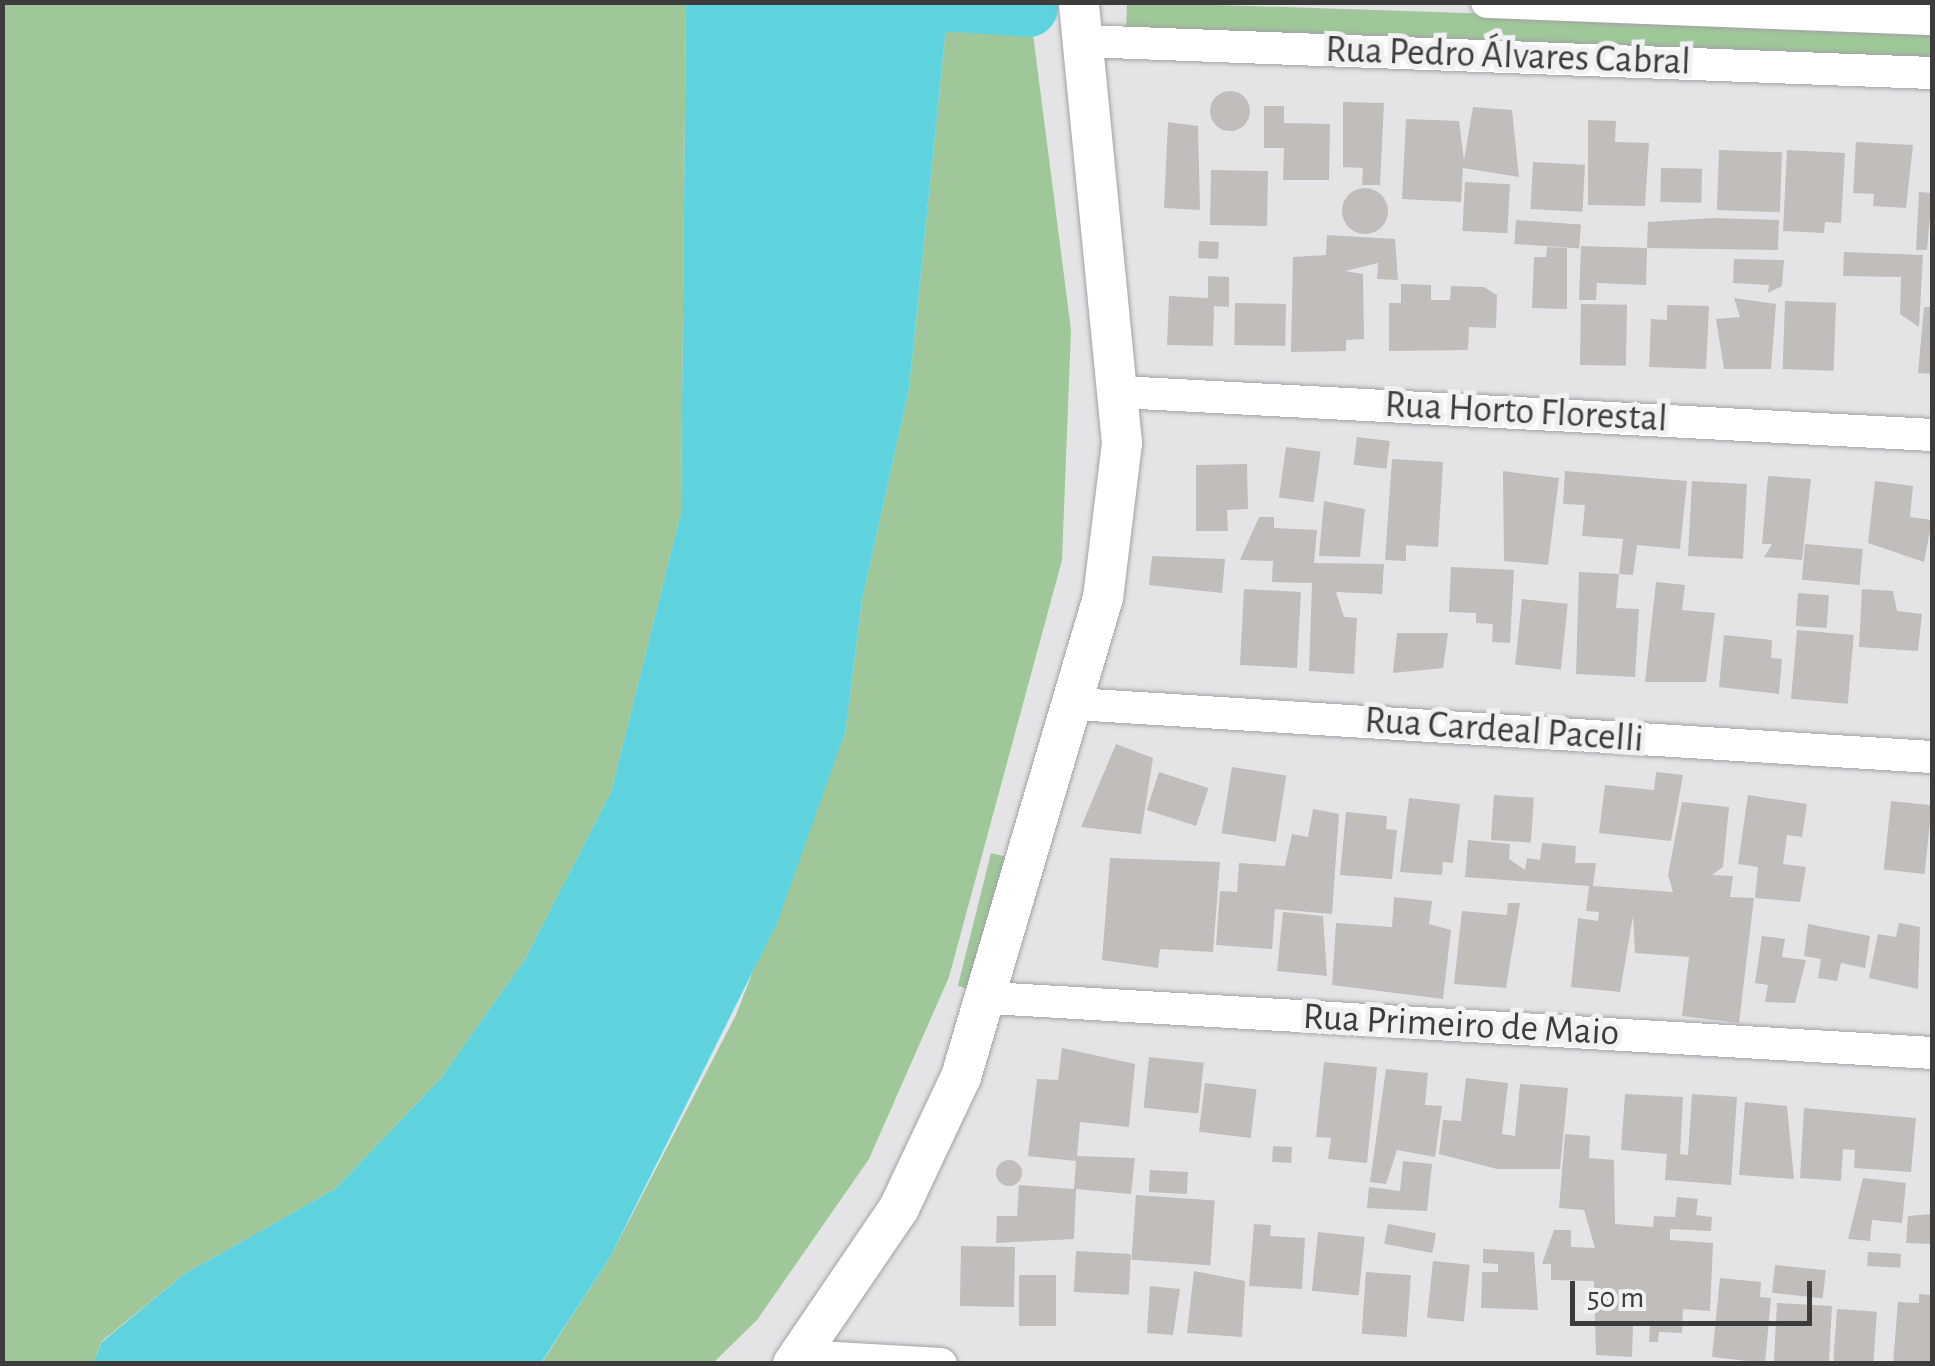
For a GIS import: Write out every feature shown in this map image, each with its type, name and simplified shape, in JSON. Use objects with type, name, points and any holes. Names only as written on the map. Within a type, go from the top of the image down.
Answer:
[{"type":"street","name":"Rua Pedro Álvares Cabral","points":[[1487,2],[1932,19]]},
{"type":"street","name":"Rua Pedro Álvares Cabral","points":[[1081,22],[1932,73]]},
{"type":"street","points":[[797,1360],[929,1150],[990,998],[1075,704],[1113,551],[1120,392],[1081,22]]},
{"type":"street","name":"Rua Horto Florestal","points":[[1120,392],[1932,434]]},
{"type":"street","name":"Rua Cardeal Pacelli","points":[[1075,704],[1932,757]]},
{"type":"street","name":"Rua Primeiro de Maio","points":[[990,998],[1932,1053]]},
{"type":"street","points":[[797,1360],[941,1364]]},
{"type":"green space","points":[[1127,2],[1932,28],[1932,65],[1126,33]]},
{"type":"green space","points":[[3,3],[686,3],[681,512],[611,792],[525,959],[440,1079],[335,1189],[184,1274],[102,1341],[93,1363],[3,1364]]},
{"type":"green space","points":[[1008,3],[1029,3],[1071,330],[1062,560],[949,977],[869,1159],[757,1320],[713,1363],[541,1364],[610,1257],[736,1015],[845,732],[862,599],[909,388],[946,26],[1006,17]]},
{"type":"green space","points":[[991,853],[1023,861],[990,994],[958,986]]},
{"type":"water","points":[[686,3],[1008,3],[1006,17],[946,26],[909,388],[862,599],[845,732],[777,923],[610,1257],[541,1363],[93,1363],[102,1342],[184,1274],[335,1189],[440,1079],[525,959],[611,792],[681,512]]},
{"type":"building","points":[[1230,91],[1244,97],[1250,111],[1244,125],[1230,131],[1216,125],[1210,111],[1216,97]]},
{"type":"building","points":[[1343,102],[1384,103],[1380,185],[1362,185],[1363,168],[1343,167]]},
{"type":"building","points":[[1264,106],[1284,106],[1284,123],[1330,124],[1329,180],[1283,180],[1284,148],[1264,148]]},
{"type":"building","points":[[1473,107],[1512,110],[1519,177],[1463,168],[1461,202],[1402,199],[1406,119],[1459,121],[1464,160]]},
{"type":"building","points":[[1588,120],[1616,121],[1615,142],[1649,143],[1645,206],[1588,205]]},
{"type":"building","points":[[1168,122],[1198,126],[1200,210],[1164,208]]},
{"type":"building","points":[[1856,142],[1913,145],[1906,208],[1873,206],[1874,194],[1853,193]]},
{"type":"building","points":[[1719,150],[1782,152],[1780,212],[1717,210]]},
{"type":"building","points":[[1787,150],[1845,153],[1841,223],[1825,222],[1824,233],[1783,231]]},
{"type":"building","points":[[1533,162],[1585,165],[1582,212],[1531,209]]},
{"type":"building","points":[[1661,168],[1702,169],[1701,203],[1660,202]]},
{"type":"building","points":[[1211,170],[1268,171],[1267,226],[1210,225]]},
{"type":"building","points":[[1465,182],[1510,184],[1507,233],[1462,231]]},
{"type":"building","points":[[1365,188],[1382,194],[1388,211],[1382,228],[1365,234],[1348,228],[1342,211],[1348,194]]},
{"type":"building","points":[[1919,192],[1932,193],[1927,250],[1916,250]]},
{"type":"building","points":[[1713,218],[1779,220],[1778,250],[1647,248],[1648,222]]},
{"type":"building","points":[[1516,220],[1581,225],[1579,248],[1514,244]]},
{"type":"building","points":[[1327,235],[1395,239],[1398,280],[1377,279],[1378,263],[1345,271],[1363,274],[1364,339],[1346,340],[1346,351],[1291,352],[1293,257],[1326,255]]},
{"type":"building","points":[[1199,241],[1219,242],[1218,259],[1198,258]]},
{"type":"building","points":[[1581,246],[1647,248],[1646,285],[1597,283],[1596,300],[1579,300]]},
{"type":"building","points":[[1547,247],[1567,248],[1567,309],[1532,308],[1534,257],[1546,257]]},
{"type":"building","points":[[1844,252],[1923,255],[1919,327],[1900,314],[1901,277],[1843,276]]},
{"type":"building","points":[[1734,259],[1784,260],[1782,286],[1768,293],[1769,285],[1733,283]]},
{"type":"building","points":[[1208,276],[1229,277],[1229,307],[1214,306],[1213,346],[1167,345],[1169,296],[1208,298]]},
{"type":"building","points":[[1401,284],[1431,285],[1431,300],[1450,300],[1451,286],[1484,287],[1497,295],[1496,328],[1469,327],[1468,350],[1389,351],[1389,303],[1401,303]]},
{"type":"building","points":[[1734,298],[1776,304],[1771,369],[1724,369],[1716,319],[1740,317]]},
{"type":"building","points":[[1785,301],[1836,303],[1834,371],[1783,369]]},
{"type":"building","points":[[1235,303],[1286,304],[1285,346],[1234,345]]},
{"type":"building","points":[[1581,304],[1627,305],[1626,366],[1580,365]]},
{"type":"building","points":[[1667,305],[1709,306],[1706,369],[1649,367],[1651,319],[1667,320]]},
{"type":"building","points":[[1924,307],[1932,307],[1932,374],[1918,373]]},
{"type":"building","points":[[1357,437],[1390,441],[1386,469],[1354,465]]},
{"type":"building","points":[[1286,447],[1321,452],[1314,502],[1279,498]]},
{"type":"building","points":[[1392,459],[1443,462],[1438,547],[1406,545],[1406,561],[1385,560]]},
{"type":"building","points":[[1247,464],[1248,509],[1227,510],[1228,531],[1196,531],[1196,465]]},
{"type":"building","points":[[1503,471],[1559,478],[1548,565],[1504,561]]},
{"type":"building","points":[[1565,471],[1687,481],[1680,549],[1637,545],[1633,575],[1619,574],[1623,539],[1582,536],[1585,505],[1563,504]]},
{"type":"building","points":[[1768,476],[1811,479],[1802,560],[1764,557],[1772,544],[1762,544]]},
{"type":"building","points":[[1692,481],[1747,484],[1743,559],[1688,556]]},
{"type":"building","points":[[1875,481],[1913,486],[1910,517],[1932,520],[1924,562],[1868,543]]},
{"type":"building","points":[[1324,501],[1365,509],[1360,557],[1319,556]]},
{"type":"building","points":[[1259,517],[1274,517],[1274,528],[1317,530],[1314,563],[1384,564],[1382,594],[1336,592],[1344,617],[1357,618],[1354,674],[1309,671],[1312,583],[1272,582],[1273,561],[1240,560]]},
{"type":"building","points":[[1805,544],[1863,549],[1860,585],[1802,580]]},
{"type":"building","points":[[1152,556],[1225,559],[1222,593],[1149,585]]},
{"type":"building","points":[[1451,567],[1514,570],[1510,643],[1492,642],[1493,624],[1476,623],[1476,613],[1449,612]]},
{"type":"building","points":[[1579,572],[1619,574],[1616,608],[1639,609],[1635,677],[1576,674]]},
{"type":"building","points":[[1656,582],[1685,585],[1682,610],[1715,613],[1706,682],[1645,682]]},
{"type":"building","points":[[1244,589],[1301,592],[1297,668],[1240,665]]},
{"type":"building","points":[[1862,589],[1893,591],[1897,611],[1922,614],[1918,651],[1859,647]]},
{"type":"building","points":[[1798,593],[1829,595],[1827,628],[1796,626]]},
{"type":"building","points":[[1522,599],[1568,604],[1561,669],[1515,665]]},
{"type":"building","points":[[1797,630],[1854,635],[1848,704],[1791,699]]},
{"type":"building","points":[[1397,633],[1448,633],[1443,668],[1393,673]]},
{"type":"building","points":[[1724,635],[1772,640],[1771,658],[1782,659],[1779,694],[1719,687]]},
{"type":"building","points":[[1116,744],[1153,758],[1141,834],[1081,827]]},
{"type":"building","points":[[1232,767],[1286,776],[1276,842],[1222,833]]},
{"type":"building","points":[[1159,772],[1208,788],[1196,826],[1147,810]]},
{"type":"building","points":[[1656,772],[1683,775],[1671,841],[1599,833],[1605,785],[1654,790]]},
{"type":"building","points":[[1494,795],[1534,798],[1531,843],[1491,840]]},
{"type":"building","points":[[1748,795],[1807,804],[1802,837],[1787,835],[1783,864],[1806,867],[1800,902],[1755,898],[1758,867],[1738,864]]},
{"type":"building","points":[[1409,798],[1460,804],[1453,863],[1443,862],[1442,875],[1400,872]]},
{"type":"building","points":[[1891,801],[1932,805],[1925,874],[1884,870]]},
{"type":"building","points":[[1682,802],[1729,807],[1723,867],[1712,875],[1733,876],[1730,897],[1754,898],[1739,1023],[1682,1016],[1689,957],[1635,953],[1633,916],[1620,992],[1571,987],[1578,918],[1598,921],[1599,912],[1586,911],[1589,886],[1465,877],[1468,840],[1510,844],[1509,859],[1525,870],[1527,858],[1540,860],[1542,843],[1576,846],[1575,863],[1596,863],[1593,886],[1673,892],[1668,875]]},
{"type":"building","points":[[1313,809],[1339,814],[1332,914],[1275,909],[1272,949],[1216,945],[1220,891],[1237,892],[1239,863],[1285,866],[1292,834],[1308,837]]},
{"type":"building","points":[[1346,812],[1387,816],[1386,829],[1397,830],[1392,879],[1340,875]]},
{"type":"building","points":[[1110,858],[1220,862],[1213,952],[1160,949],[1158,968],[1102,960]]},
{"type":"building","points":[[1394,897],[1432,901],[1429,924],[1451,930],[1443,999],[1332,985],[1336,923],[1392,927]]},
{"type":"building","points":[[1508,903],[1520,903],[1506,988],[1454,984],[1462,911],[1507,915]]},
{"type":"building","points":[[1283,912],[1323,916],[1327,976],[1277,971]]},
{"type":"building","points":[[1899,923],[1920,927],[1918,989],[1869,978],[1878,934],[1896,937]]},
{"type":"building","points":[[1808,924],[1870,936],[1865,968],[1841,963],[1837,981],[1818,978],[1821,959],[1804,956]]},
{"type":"building","points":[[1762,936],[1785,939],[1782,957],[1806,960],[1795,1003],[1765,1002],[1768,985],[1755,983]]},
{"type":"building","points":[[1062,1048],[1135,1064],[1129,1127],[1080,1122],[1077,1156],[1135,1158],[1131,1194],[1076,1189],[1074,1239],[996,1243],[997,1216],[1017,1216],[1019,1185],[1074,1189],[1076,1161],[1028,1156],[1037,1079],[1058,1080]]},
{"type":"building","points":[[1149,1057],[1204,1063],[1198,1113],[1144,1108]]},
{"type":"building","points":[[1324,1062],[1377,1067],[1367,1163],[1328,1159],[1331,1138],[1316,1137]]},
{"type":"building","points":[[1386,1069],[1428,1073],[1425,1105],[1442,1106],[1435,1157],[1397,1150],[1386,1184],[1370,1182]]},
{"type":"building","points":[[1466,1078],[1508,1083],[1502,1134],[1515,1136],[1520,1084],[1568,1088],[1560,1169],[1497,1169],[1439,1154],[1443,1120],[1461,1121]]},
{"type":"building","points":[[1205,1083],[1257,1089],[1251,1138],[1199,1132]]},
{"type":"building","points":[[1625,1094],[1683,1097],[1680,1154],[1688,1155],[1692,1094],[1737,1097],[1731,1185],[1665,1180],[1667,1154],[1621,1150]]},
{"type":"building","points":[[1745,1102],[1787,1106],[1794,1179],[1739,1175]]},
{"type":"building","points":[[1804,1108],[1916,1118],[1911,1172],[1854,1168],[1855,1150],[1843,1149],[1841,1181],[1800,1178]]},
{"type":"building","points":[[1565,1134],[1590,1136],[1589,1158],[1614,1160],[1615,1224],[1653,1227],[1654,1216],[1675,1217],[1677,1197],[1698,1199],[1696,1215],[1712,1217],[1711,1231],[1670,1229],[1670,1240],[1713,1243],[1710,1311],[1683,1309],[1682,1333],[1659,1332],[1658,1342],[1649,1342],[1650,1325],[1633,1324],[1632,1357],[1596,1355],[1594,1281],[1551,1280],[1551,1264],[1542,1264],[1554,1230],[1571,1230],[1571,1247],[1595,1248],[1584,1210],[1559,1208]]},
{"type":"building","points":[[1273,1146],[1292,1147],[1291,1163],[1272,1162]]},
{"type":"building","points":[[1009,1160],[1018,1164],[1022,1173],[1018,1182],[1009,1186],[1000,1182],[996,1173],[1000,1164]]},
{"type":"building","points":[[1403,1161],[1432,1164],[1427,1211],[1367,1208],[1369,1187],[1400,1191]]},
{"type":"building","points":[[1150,1170],[1188,1172],[1187,1194],[1149,1192]]},
{"type":"building","points":[[1863,1178],[1906,1183],[1902,1223],[1872,1220],[1870,1241],[1848,1239]]},
{"type":"building","points":[[1136,1195],[1215,1201],[1210,1265],[1131,1260]]},
{"type":"building","points":[[1932,1214],[1932,1244],[1906,1243],[1908,1216]]},
{"type":"building","points":[[1254,1224],[1271,1225],[1270,1236],[1305,1238],[1302,1289],[1249,1286]]},
{"type":"building","points":[[1388,1224],[1436,1233],[1432,1253],[1384,1244]]},
{"type":"building","points":[[1318,1232],[1365,1237],[1359,1296],[1312,1291]]},
{"type":"building","points":[[961,1246],[1015,1247],[1014,1307],[960,1306]]},
{"type":"building","points":[[1483,1249],[1534,1252],[1538,1310],[1481,1308],[1482,1272],[1498,1272],[1498,1264],[1483,1263]]},
{"type":"building","points":[[1076,1251],[1131,1254],[1129,1295],[1074,1292]]},
{"type":"building","points":[[1868,1252],[1901,1254],[1900,1268],[1867,1266]]},
{"type":"building","points":[[1433,1261],[1470,1265],[1464,1322],[1427,1318]]},
{"type":"building","points":[[1775,1265],[1826,1270],[1823,1298],[1772,1293]]},
{"type":"building","points":[[1194,1271],[1245,1281],[1242,1337],[1187,1333]]},
{"type":"building","points":[[1366,1272],[1411,1275],[1407,1337],[1362,1334]]},
{"type":"building","points":[[1019,1275],[1056,1275],[1056,1326],[1019,1326]]},
{"type":"building","points":[[1720,1278],[1761,1282],[1760,1297],[1771,1298],[1765,1363],[1712,1357]]},
{"type":"building","points":[[1150,1286],[1180,1289],[1173,1335],[1147,1333]]},
{"type":"building","points":[[1919,1294],[1932,1295],[1932,1364],[1893,1364],[1898,1302],[1919,1303]]},
{"type":"building","points":[[1777,1303],[1832,1306],[1829,1364],[1774,1364]]},
{"type":"building","points":[[1837,1309],[1877,1312],[1873,1364],[1833,1364]]},
{"type":"waterway","points":[[939,2],[1029,8]]}]
